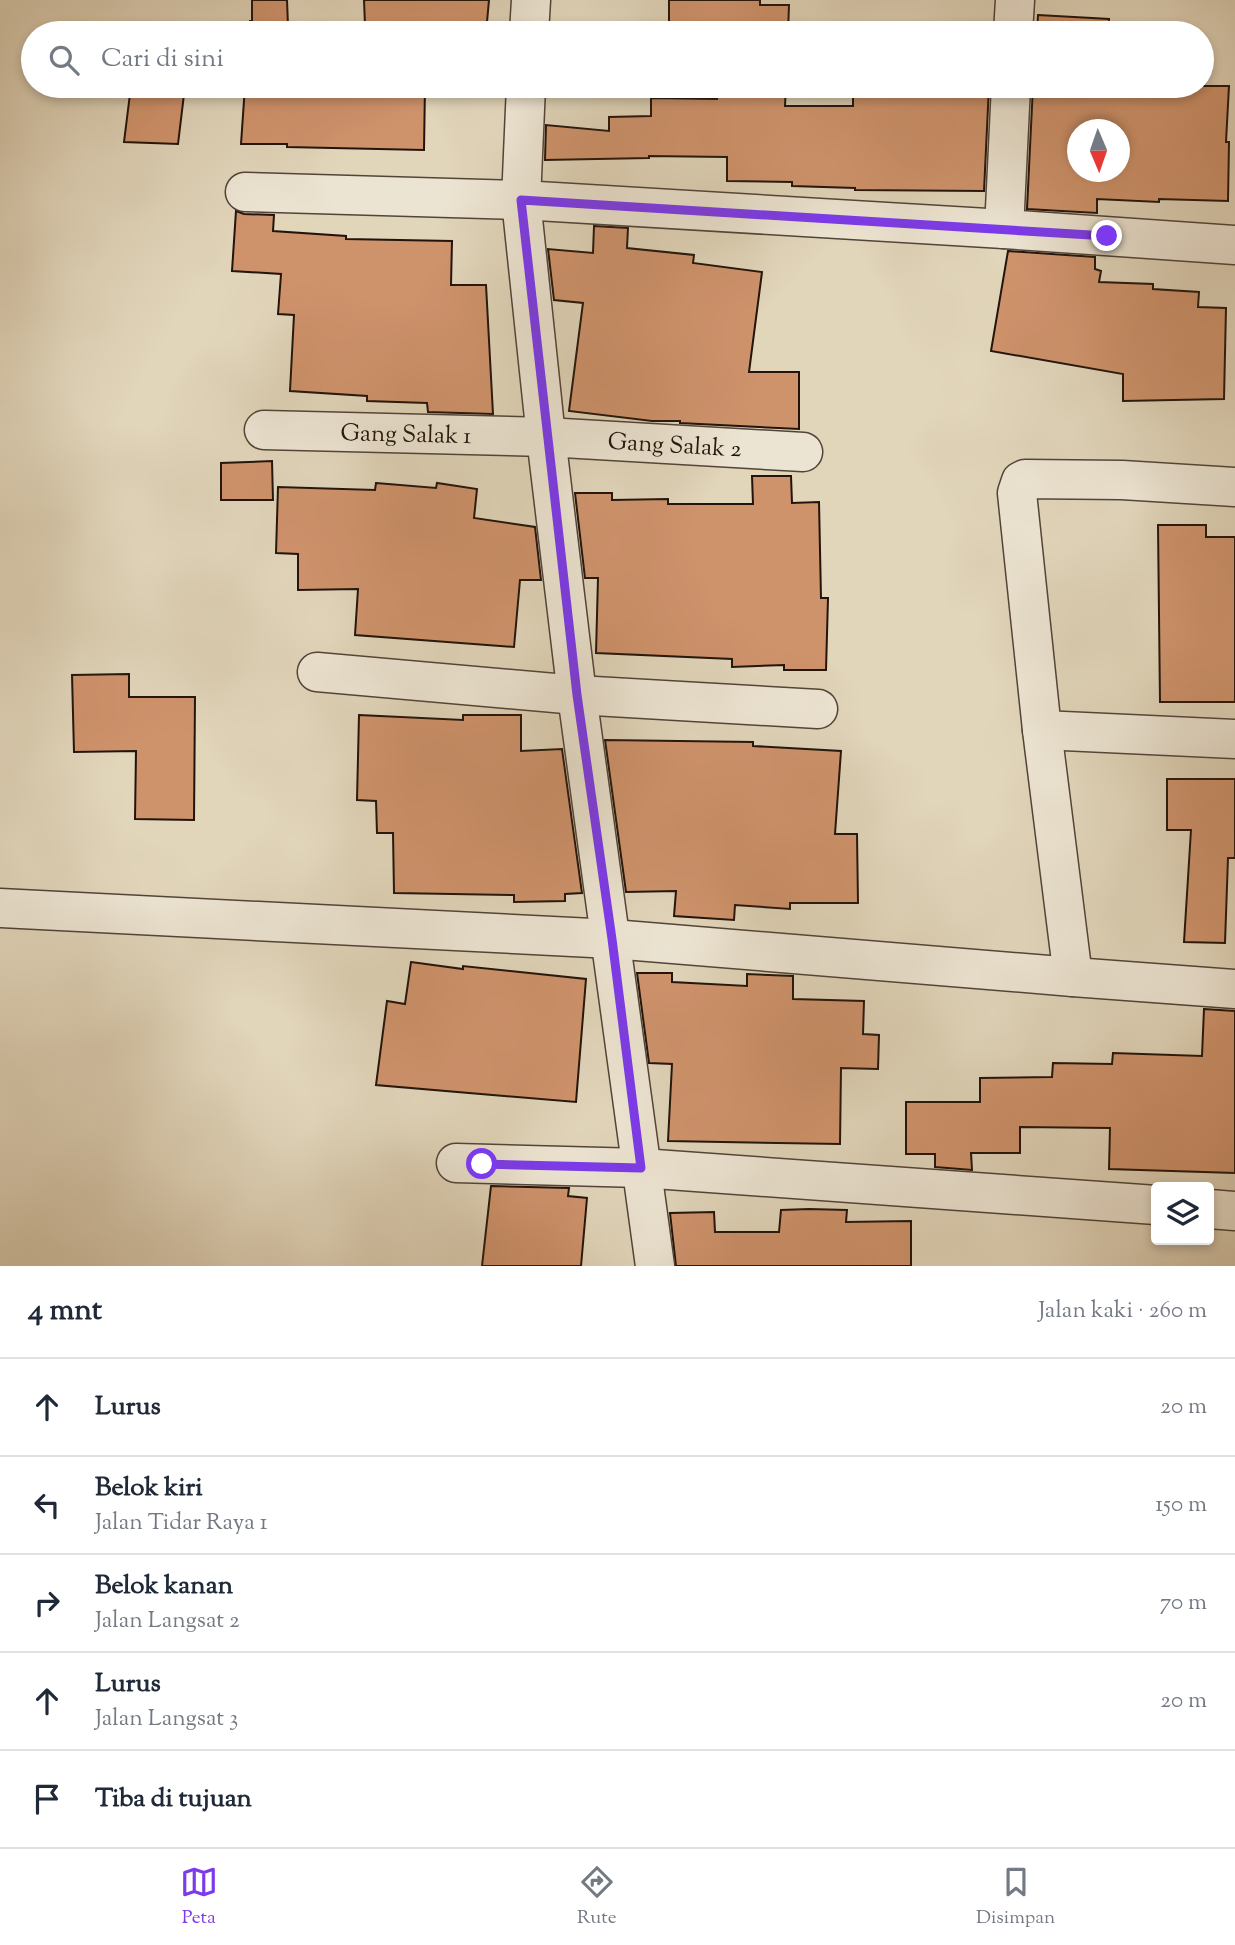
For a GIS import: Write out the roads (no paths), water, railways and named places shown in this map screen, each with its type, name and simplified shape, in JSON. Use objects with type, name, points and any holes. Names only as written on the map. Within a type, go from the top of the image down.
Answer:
[{"type":"street","points":[[530,21],[531,0]]},
{"type":"street","points":[[1014,21],[1015,0]]},
{"type":"street","points":[[525,98],[521,200],[546,436],[577,695],[655,1266]]},
{"type":"street","points":[[1004,229],[1010,98]]},
{"type":"street","points":[[245,192],[521,200],[1235,245]]},
{"type":"street","name":"Gang Salak 1","points":[[264,430],[546,436]]},
{"type":"street","name":"Gang Salak 2","points":[[546,436],[803,452]]},
{"type":"street","points":[[1073,977],[1042,730],[1017,493],[1021,481],[1025,480],[1122,480],[1235,487]]},
{"type":"street","points":[[317,672],[577,695],[818,709]]},
{"type":"street","points":[[1042,730],[1235,739]]},
{"type":"street","points":[[1,914],[612,939],[1235,989]]},
{"type":"street","points":[[456,1163],[641,1168],[1151,1205]]},
{"type":"street","points":[[1214,1209],[1235,1211]]}]
